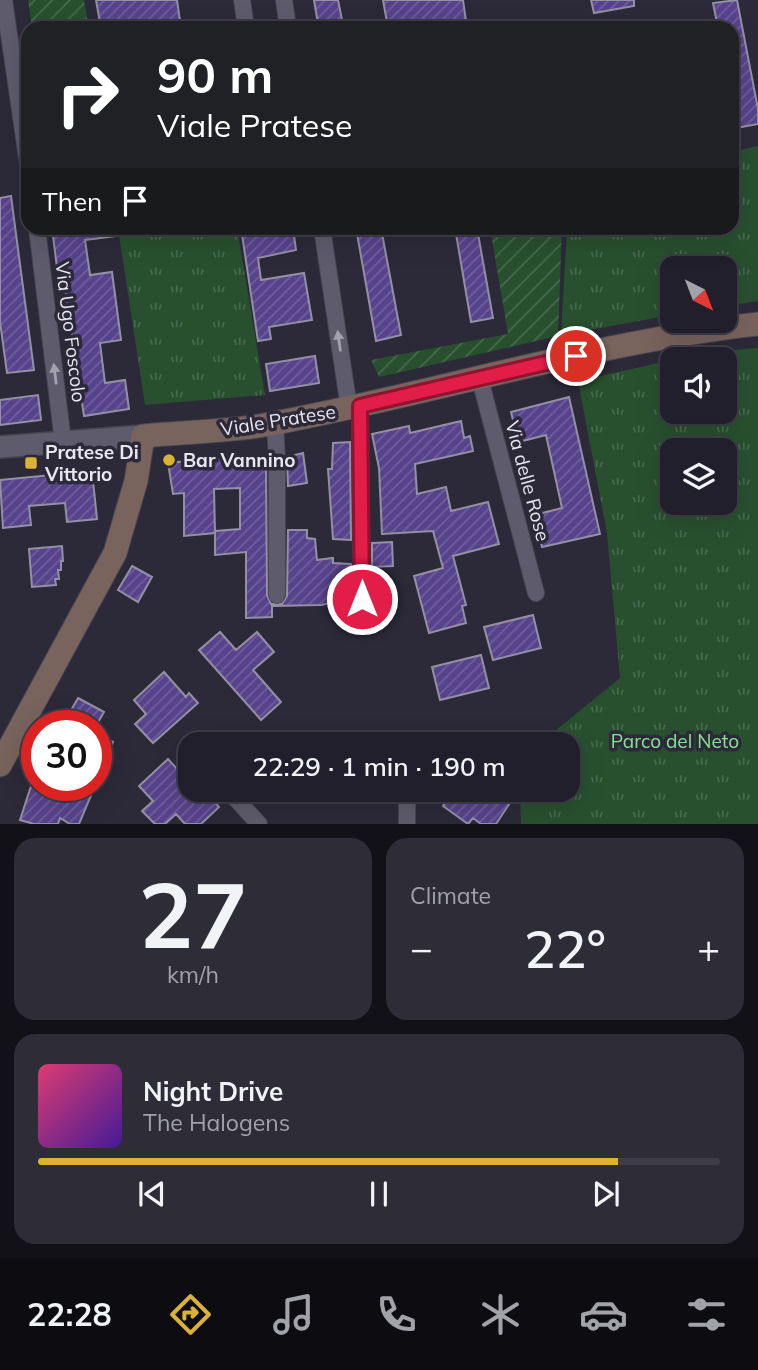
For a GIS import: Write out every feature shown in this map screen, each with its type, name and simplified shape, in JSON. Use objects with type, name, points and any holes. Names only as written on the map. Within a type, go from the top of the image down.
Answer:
[{"type":"main road","name":"Viale Pratese","points":[[142,436],[235,429],[275,422],[355,407],[648,340],[758,324]]},
{"type":"main road","points":[[0,765],[115,553],[136,481],[142,436]]},
{"type":"main road","points":[[0,736],[112,534],[126,514]]},
{"type":"street","points":[[4,0],[21,117]]},
{"type":"street","points":[[242,0],[245,21]]},
{"type":"street","points":[[284,0],[287,21]]},
{"type":"street","name":"Via Ugo Foscolo","points":[[38,235],[63,442]]},
{"type":"street","points":[[323,235],[355,407],[362,599]]},
{"type":"street","name":"Via delle Rose","points":[[480,379],[536,593]]},
{"type":"street","points":[[275,422],[277,595]]},
{"type":"street","name":"Viale Pratese","points":[[0,447],[142,436]]},
{"type":"street","points":[[239,802],[259,824]]},
{"type":"street","points":[[407,802],[407,824]]},
{"type":"green space","points":[[28,0],[84,0],[88,21],[31,21]]},
{"type":"green space","points":[[758,146],[758,301],[737,304],[737,256],[660,256],[660,317],[561,335],[567,235],[739,235],[739,150]]},
{"type":"green space","points":[[119,235],[238,235],[265,395],[145,405]]},
{"type":"green space","points":[[491,235],[562,235],[558,336],[379,377],[371,360],[508,334]]},
{"type":"green space","name":"Parco del Neto","points":[[758,348],[758,824],[521,824],[520,802],[580,802],[580,732],[554,732],[620,678],[607,533],[578,381],[660,363],[660,424],[737,424],[737,350]]},
{"type":"building","points":[[96,0],[177,0],[180,21],[100,21]]},
{"type":"building","points":[[314,0],[338,0],[342,20],[318,21]]},
{"type":"building","points":[[383,0],[463,0],[466,21],[387,21]]},
{"type":"building","points":[[591,0],[634,0],[634,6],[594,13]]},
{"type":"building","points":[[737,0],[758,109],[758,124],[739,127],[739,21],[717,21],[713,3]]},
{"type":"building","points":[[11,196],[34,370],[7,373],[0,322],[0,198]]},
{"type":"building","points":[[53,235],[125,235],[85,240],[90,275],[112,272],[121,340],[100,343],[105,383],[125,380],[129,409],[84,416],[62,268],[57,268]]},
{"type":"building","points":[[242,235],[294,235],[296,250],[258,258],[261,280],[304,273],[312,320],[269,327],[271,339],[258,341]]},
{"type":"building","points":[[357,235],[382,235],[401,335],[376,341]]},
{"type":"building","points":[[456,235],[478,235],[493,318],[471,322]]},
{"type":"building","points":[[315,356],[319,383],[270,391],[266,364]]},
{"type":"building","points":[[38,395],[41,420],[0,425],[0,400]]},
{"type":"building","points":[[569,397],[600,534],[542,547],[534,515],[562,508],[546,435],[515,443],[511,412]]},
{"type":"building","points":[[461,421],[464,438],[470,436],[473,451],[415,464],[417,494],[446,487],[451,511],[488,502],[499,544],[453,556],[466,605],[462,606],[466,623],[429,633],[414,576],[443,568],[433,531],[382,534],[379,468],[372,434],[409,426],[410,433]]},
{"type":"building","points":[[350,442],[351,540],[333,539],[328,469],[332,469],[333,443]]},
{"type":"building","points":[[303,453],[307,483],[288,486],[287,457]]},
{"type":"building","points":[[206,459],[266,459],[267,595],[271,604],[282,604],[287,596],[288,530],[307,530],[307,538],[315,539],[317,560],[333,558],[333,563],[351,564],[351,596],[333,595],[333,602],[322,605],[272,606],[272,617],[246,618],[246,552],[215,555],[215,533],[184,536],[184,493],[173,494],[168,463]],"holes":[[[240,488],[240,529],[215,533],[214,489]]]},
{"type":"building","points":[[92,471],[97,519],[67,522],[65,503],[29,506],[31,525],[3,528],[0,480]]},
{"type":"building","points":[[392,542],[393,566],[372,567],[372,543]]},
{"type":"building","points":[[62,546],[63,561],[61,570],[58,570],[59,579],[55,579],[56,585],[32,587],[29,549]]},
{"type":"building","points":[[132,566],[152,577],[138,602],[118,590]]},
{"type":"building","points":[[533,615],[541,648],[493,660],[484,627]]},
{"type":"building","points":[[220,632],[236,650],[257,632],[274,652],[253,670],[281,702],[261,720],[199,650]]},
{"type":"building","points":[[481,655],[489,688],[440,700],[432,667]]},
{"type":"building","points":[[164,672],[186,697],[189,693],[198,703],[153,743],[135,724],[146,714],[134,700]]},
{"type":"building","points":[[78,698],[100,710],[71,710]]},
{"type":"building","points":[[168,759],[178,770],[178,802],[215,802],[219,807],[201,824],[185,824],[176,814],[165,824],[155,824],[142,811],[153,801],[139,786]]},
{"type":"building","points":[[26,801],[89,801],[79,824],[70,824],[60,818],[58,824],[34,824],[20,820]]},
{"type":"building","points":[[446,802],[510,803],[496,824],[481,824],[473,818],[468,824],[443,806]]},
{"type":"place","name":"Bar Vannino","points":[[169,460]]},
{"type":"place","name":"Pratese Di Vittorio","points":[[31,463]]},
{"type":"route","points":[[362,599],[360,406],[576,356]]}]
